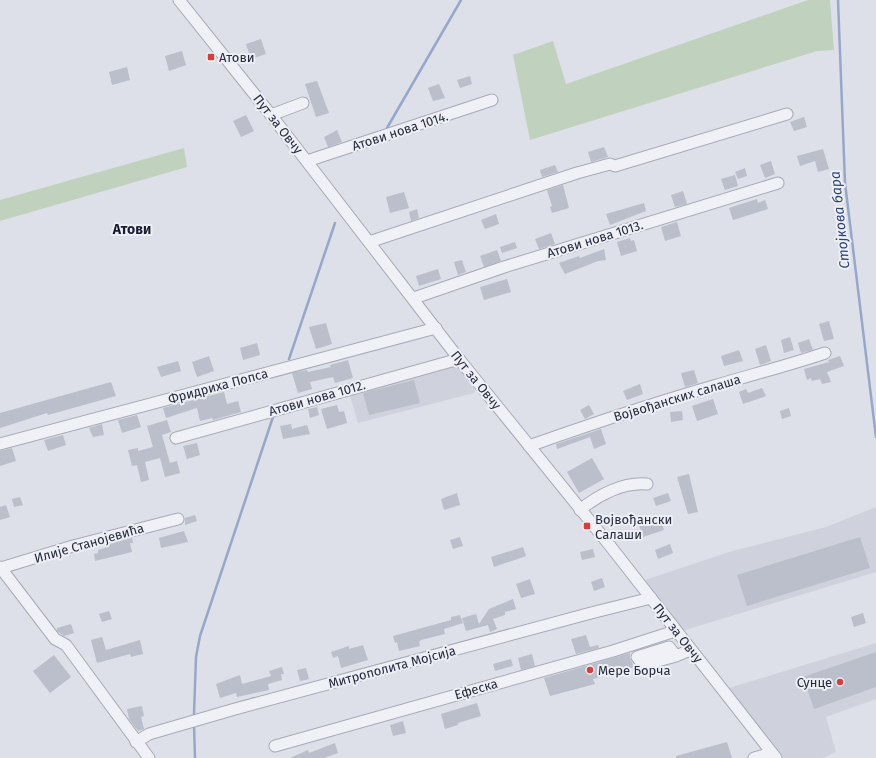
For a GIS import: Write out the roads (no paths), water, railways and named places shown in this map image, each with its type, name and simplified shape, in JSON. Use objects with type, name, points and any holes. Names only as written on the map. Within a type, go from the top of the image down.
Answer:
[{"type":"street","name":"Пут за Овчу","points":[[179,0],[414,298],[459,359],[651,598],[675,631],[774,756]]},
{"type":"street","name":"Атови нова 1014.","points":[[307,161],[492,100]]},
{"type":"street","points":[[271,115],[303,103]]},
{"type":"street","points":[[369,242],[577,173],[610,164],[615,166],[787,114]]},
{"type":"street","name":"Атови нова 1013.","points":[[414,298],[504,267],[778,182]]},
{"type":"street","name":"Фридриха Попса","points":[[0,444],[436,328]]},
{"type":"street","name":"Војвођанских салаша","points":[[529,446],[635,410],[780,368],[825,352]]},
{"type":"street","name":"Атови нова 1012.","points":[[176,438],[459,359]]},
{"type":"street","points":[[580,510],[598,497],[638,483],[647,484]]},
{"type":"street","name":"Илије Станојевића","points":[[0,568],[80,544],[178,519]]},
{"type":"street","points":[[0,568],[55,639],[66,645],[149,758]]},
{"type":"street","name":"Митрополита Мојсија","points":[[136,742],[149,734],[235,709],[591,612],[651,598]]},
{"type":"street","name":"Ефеска","points":[[275,746],[605,653],[675,631]]},
{"type":"street","points":[[676,656],[690,650]]},
{"type":"street","points":[[754,758],[774,756]]},
{"type":"waterway","points":[[387,128],[461,0]]},
{"type":"waterway","name":"Стојкова бара","points":[[838,0],[845,183],[876,437]]},
{"type":"waterway","points":[[289,359],[335,223]]},
{"type":"waterway","points":[[194,714],[196,657],[200,636],[273,417]]},
{"type":"waterway","points":[[194,725],[195,758]]},
{"type":"place","name":"Атови","points":[[211,57]]},
{"type":"place","name":"Војвођански Салаши","points":[[587,526]]},
{"type":"place","name":"Мере Борча","points":[[590,670]]},
{"type":"place","name":"Сунце","points":[[840,682]]},
{"type":"district","name":"Атови","points":[[132,229]]}]
